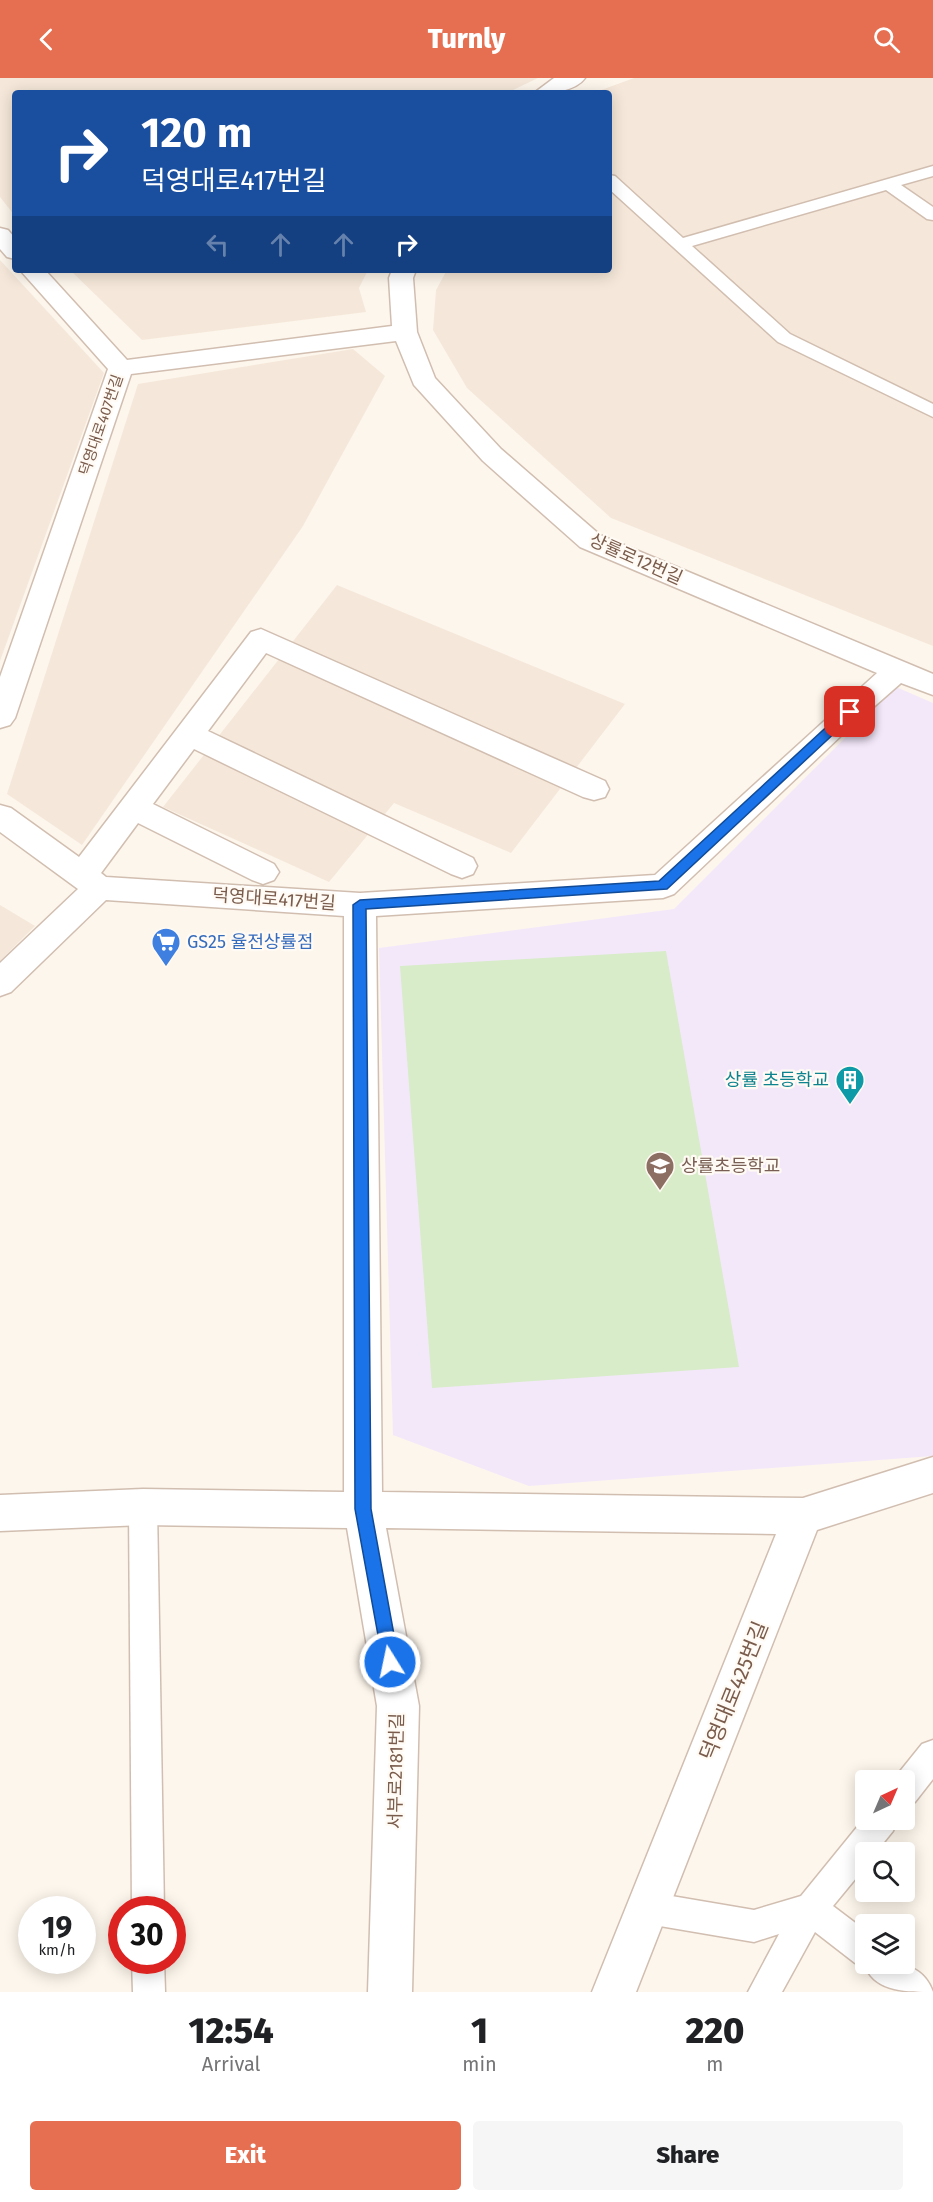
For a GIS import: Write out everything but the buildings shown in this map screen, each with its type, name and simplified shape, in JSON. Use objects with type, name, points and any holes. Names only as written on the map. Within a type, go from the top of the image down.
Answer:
[{"type":"street","points":[[550,90],[574,78]]},
{"type":"street","points":[[0,235],[12,249]]},
{"type":"street","points":[[35,273],[121,368]]},
{"type":"street","name":"상률로12번길","points":[[403,273],[401,278],[405,332],[423,380],[492,455],[590,541],[933,685]]},
{"type":"street","name":"덕영대로407번길","points":[[0,718],[121,368],[405,332]]},
{"type":"street","points":[[0,984],[91,882],[134,808],[261,639],[594,789]]},
{"type":"street","name":"덕영대로417번길","points":[[91,882],[360,905],[663,886],[834,726],[898,670]]},
{"type":"street","points":[[189,734],[462,866]]},
{"type":"street","points":[[134,808],[263,872]]},
{"type":"street","points":[[0,816],[91,882]]},
{"type":"street","name":"서부로2181번길","points":[[360,905],[363,1509],[398,1706],[390,1992]]},
{"type":"street","points":[[0,1513],[143,1507],[803,1516],[933,1475]]},
{"type":"street","name":"덕영대로425번길","points":[[614,1992],[803,1516]]},
{"type":"lane","points":[[680,244],[933,171]]},
{"type":"lane","points":[[612,183],[784,338],[933,411]]},
{"type":"lane","points":[[888,184],[933,215]]},
{"type":"lane","points":[[143,1507],[148,1896]]},
{"type":"lane","points":[[915,1777],[933,1755]]},
{"type":"lane","points":[[764,1992],[811,1909],[874,1830]]},
{"type":"lane","points":[[648,1908],[754,1926],[811,1909]]},
{"type":"lane","points":[[811,1909],[855,1943]]},
{"type":"lane","points":[[148,1974],[148,1992]]},
{"type":"lane","points":[[893,1974],[916,1992]]},
{"type":"shaded area","points":[[0,78],[538,78],[513,90],[12,90],[12,212],[0,197]]},
{"type":"shaded area","points":[[634,78],[933,78],[933,646],[611,518],[467,388],[433,330],[436,290],[445,273],[612,273],[612,90],[601,90]]},
{"type":"shaded area","points":[[0,260],[104,373],[0,661]]},
{"type":"shaded area","points":[[73,273],[366,273],[359,288],[366,312],[142,340]]},
{"type":"shaded area","points":[[353,349],[385,376],[303,526],[82,845],[7,794],[138,384]]},
{"type":"shaded area","points":[[337,585],[625,704],[511,853],[394,803],[329,882],[163,807]]},
{"type":"shaded area","name":"상률초등학교","points":[[896,687],[933,703],[933,1456],[529,1486],[393,1435],[379,948],[674,909]]},
{"type":"shaded area","points":[[0,905],[35,926],[0,961]]},
{"type":"green space","points":[[666,951],[739,1367],[432,1388],[400,966]]},
{"type":"place","name":"GS25 율전상률점","points":[[166,968]]},
{"type":"place","name":"상률 초등학교","points":[[850,1106]]},
{"type":"place","name":"상률초등학교","points":[[660,1192]]},
{"type":"route","points":[[390,1662],[363,1509],[360,905],[663,886],[850,712]]}]
